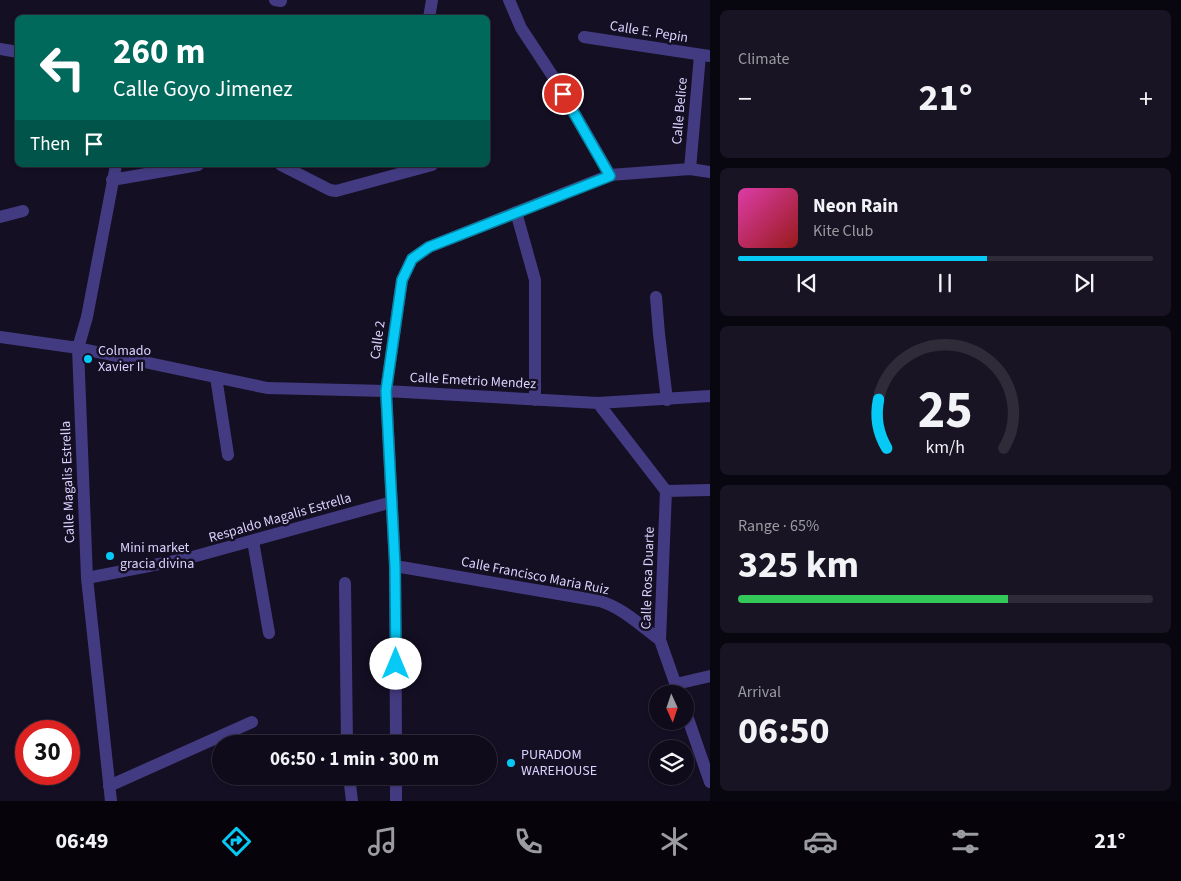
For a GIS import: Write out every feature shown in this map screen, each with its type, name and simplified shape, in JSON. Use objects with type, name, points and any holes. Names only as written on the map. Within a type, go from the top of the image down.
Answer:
[{"type":"street","points":[[430,15],[432,0]]},
{"type":"street","points":[[509,0],[521,28],[554,78],[610,176]]},
{"type":"street","name":"Calle E. Pepin","points":[[584,37],[705,56]]},
{"type":"street","points":[[0,49],[15,52]]},
{"type":"street","name":"Calle Belice","points":[[690,169],[705,56]]},
{"type":"street","name":"Calle Magalis Estrella","points":[[111,801],[87,578],[78,348],[87,317],[115,167]]},
{"type":"street","points":[[112,180],[187,167]]},
{"type":"street","points":[[299,169],[330,190],[336,191],[425,167]]},
{"type":"street","name":"Calle 2","points":[[396,735],[395,566],[386,391],[402,280],[412,259],[429,247],[610,176],[690,169],[710,172]]},
{"type":"street","points":[[0,216],[23,211]]},
{"type":"street","points":[[516,212],[535,280],[535,400]]},
{"type":"street","points":[[656,297],[668,400]]},
{"type":"street","name":"Calle Emetrio Mendez","points":[[0,337],[78,348],[267,388],[386,391],[598,403],[710,396]]},
{"type":"street","points":[[216,376],[228,455]]},
{"type":"street","points":[[598,403],[666,491],[710,490]]},
{"type":"street","name":"Calle Rosa Duarte","points":[[666,491],[660,640],[677,685]]},
{"type":"street","name":"Respaldo Magalis Estrella","points":[[87,578],[185,559],[392,502]]},
{"type":"street","points":[[254,541],[269,633]]},
{"type":"street","name":"Calle Francisco Maria Ruiz","points":[[395,566],[600,601],[620,610],[660,640]]},
{"type":"street","points":[[345,583],[347,735]]},
{"type":"street","points":[[688,685],[710,676]]},
{"type":"street","points":[[109,786],[252,722]]},
{"type":"street","points":[[692,730],[708,773]]},
{"type":"street","points":[[350,785],[352,801]]},
{"type":"street","points":[[396,785],[396,801]]},
{"type":"place","name":"Colmado Xavier II","points":[[88,359]]},
{"type":"place","name":"Mini market gracia divina","points":[[110,556]]},
{"type":"place","name":"PURADOM WAREHOUSE","points":[[511,763]]},
{"type":"route","points":[[396,664],[395,566],[386,391],[402,280],[412,259],[429,247],[610,176],[563,94]]}]
